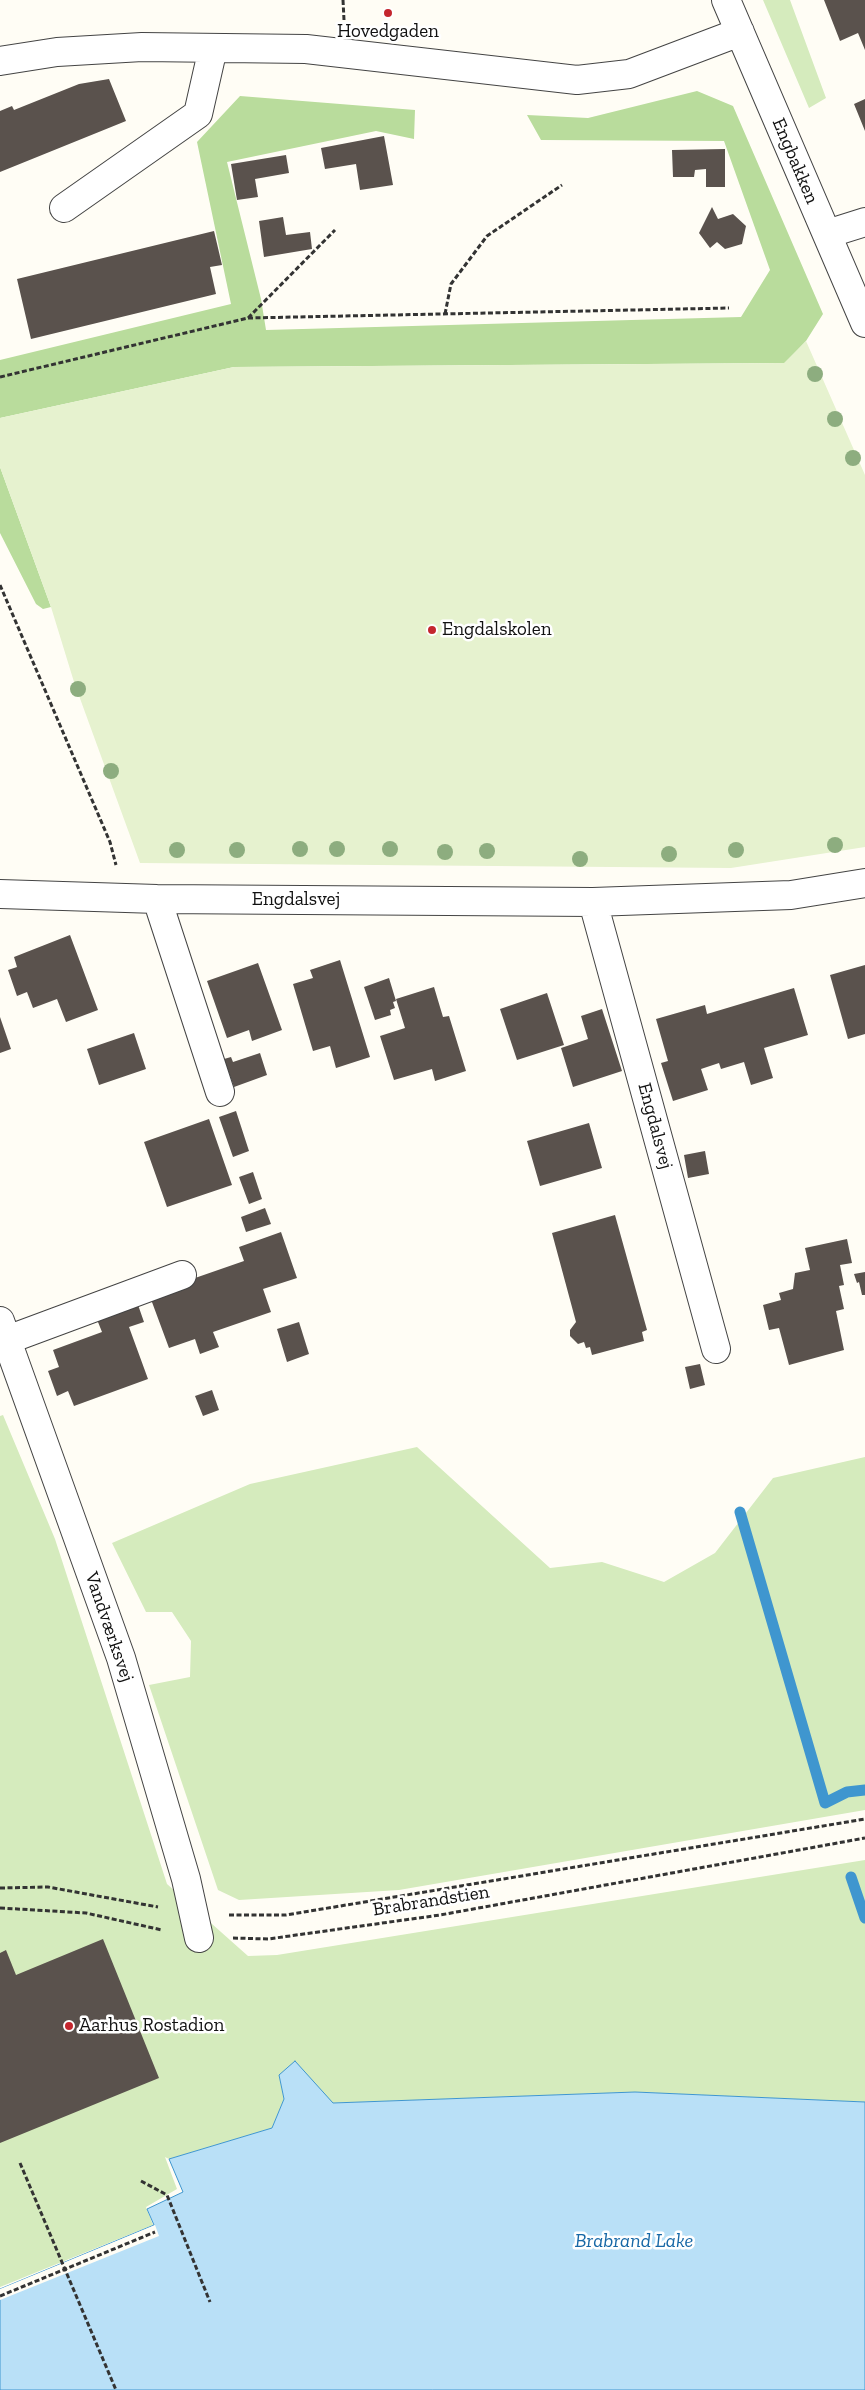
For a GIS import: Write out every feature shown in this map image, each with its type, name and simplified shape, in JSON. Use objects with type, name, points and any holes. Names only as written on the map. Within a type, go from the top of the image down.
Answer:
[{"type":"street","name":"Engbakken","points":[[726,0],[865,323]]},
{"type":"street","points":[[0,61],[57,52],[142,47],[306,49],[577,80],[629,74],[740,32]]},
{"type":"street","points":[[64,208],[198,114],[213,48]]},
{"type":"street","points":[[827,234],[865,222]]},
{"type":"street","name":"Engdalsvej","points":[[0,894],[157,899],[593,902],[791,895],[865,883]]},
{"type":"street","points":[[157,899],[220,1092]]},
{"type":"street","name":"Engdalsvej","points":[[593,902],[716,1349]]},
{"type":"street","points":[[3,1330],[182,1275]]},
{"type":"street","name":"Vandværksvej","points":[[3,1330],[121,1658],[199,1938]]},
{"type":"path","points":[[445,314],[451,284],[487,236],[562,185]]},
{"type":"path","points":[[248,318],[335,230]]},
{"type":"path","points":[[0,377],[248,318],[729,308]]},
{"type":"path","points":[[0,585],[110,842],[124,897]]},
{"type":"path","points":[[0,1888],[48,1888],[193,1912],[238,1916],[286,1915],[865,1819]]},
{"type":"path","name":"Brabrandstien","points":[[0,1908],[86,1913],[199,1938],[268,1939],[440,1915],[865,1838]]},
{"type":"path","points":[[20,2163],[116,2390]]},
{"type":"path","points":[[141,2181],[167,2195],[210,2302]]},
{"type":"path","points":[[0,2296],[156,2232]]},
{"type":"green space","points":[[763,0],[790,0],[826,98],[809,108]]},
{"type":"green space","points":[[697,91],[733,106],[823,314],[806,341],[785,363],[234,367],[0,418],[0,360],[231,304],[197,142],[240,96],[415,110],[414,139],[376,131],[227,162],[261,299],[266,330],[741,317],[770,270],[724,141],[541,140],[527,115],[588,118]]},
{"type":"green space","name":"Engdalskolen","points":[[806,341],[865,475],[865,847],[731,868],[140,863],[74,682],[51,607],[0,467],[0,418],[234,367],[784,363]]},
{"type":"green space","points":[[0,467],[51,607],[43,609],[36,604],[0,533]]},
{"type":"green space","points":[[3,1415],[55,1539],[167,1884],[248,1956],[277,1955],[865,1860],[865,2102],[635,2092],[333,2103],[279,2075],[284,2099],[272,2128],[169,2159],[165,2157],[177,2189],[146,2207],[153,2225],[0,2287],[0,1416]]},
{"type":"green space","points":[[417,1447],[550,1568],[602,1562],[664,1582],[715,1553],[773,1478],[865,1457],[865,1810],[399,1890],[239,1900],[218,1890],[149,1685],[190,1677],[191,1641],[172,1612],[146,1612],[112,1543],[250,1484]]},
{"type":"water","name":"Brabrand Lake","points":[[295,2061],[333,2103],[635,2092],[865,2102],[865,2390],[0,2390],[0,2289],[154,2225],[147,2209],[183,2192],[169,2159],[272,2128],[284,2099],[279,2075]]},
{"type":"pier","points":[[155,2225],[159,2236],[0,2300],[0,2289]]},
{"type":"building","points":[[824,0],[865,0],[865,50],[858,33],[840,41]]},
{"type":"building","points":[[109,79],[126,121],[0,172],[0,111],[12,106],[14,110],[79,84]]},
{"type":"building","points":[[865,99],[865,131],[854,104]]},
{"type":"building","points":[[384,136],[393,185],[360,190],[356,164],[325,169],[321,148]]},
{"type":"building","points":[[725,149],[725,187],[706,187],[706,169],[695,170],[694,177],[673,177],[672,150]]},
{"type":"building","points":[[286,155],[289,173],[255,179],[258,197],[237,200],[231,164]]},
{"type":"building","points":[[712,207],[718,219],[733,214],[746,226],[742,244],[725,249],[717,242],[710,248],[699,233]]},
{"type":"building","points":[[283,217],[286,235],[310,232],[312,249],[264,257],[259,221]]},
{"type":"building","points":[[214,231],[222,265],[210,267],[216,294],[31,339],[17,279]]},
{"type":"building","points":[[70,935],[98,1010],[66,1022],[57,999],[33,1008],[27,992],[17,996],[8,970],[17,967],[14,957]]},
{"type":"building","points":[[340,960],[370,1057],[336,1068],[330,1046],[313,1051],[293,984],[313,978],[310,970]]},
{"type":"building","points":[[258,963],[282,1030],[252,1041],[249,1030],[227,1038],[207,981]]},
{"type":"building","points":[[865,965],[865,1034],[848,1039],[830,975]]},
{"type":"building","points":[[389,978],[396,1001],[393,1002],[395,1008],[390,1010],[391,1015],[375,1020],[364,987]]},
{"type":"building","points":[[434,987],[443,1017],[449,1016],[466,1071],[435,1081],[432,1069],[394,1080],[380,1036],[405,1028],[396,999]]},
{"type":"building","points":[[794,988],[808,1035],[764,1048],[773,1078],[751,1085],[744,1062],[721,1069],[719,1063],[701,1069],[708,1090],[673,1101],[661,1063],[668,1061],[656,1019],[705,1005],[707,1014]]},
{"type":"building","points":[[547,993],[564,1045],[517,1060],[500,1009]]},
{"type":"building","points":[[602,1009],[622,1071],[573,1087],[561,1048],[588,1039],[581,1016]]},
{"type":"building","points":[[0,1017],[11,1049],[0,1053]]},
{"type":"building","points":[[134,1033],[146,1069],[99,1085],[87,1049]]},
{"type":"building","points":[[260,1053],[267,1075],[234,1087],[224,1059],[231,1057],[233,1062]]},
{"type":"building","points":[[236,1111],[249,1151],[233,1157],[219,1117]]},
{"type":"building","points":[[209,1119],[232,1185],[167,1207],[144,1142]]},
{"type":"building","points":[[589,1123],[602,1168],[540,1186],[527,1141]]},
{"type":"building","points":[[705,1151],[709,1174],[688,1178],[684,1155]]},
{"type":"building","points":[[253,1172],[262,1199],[249,1204],[239,1177]]},
{"type":"building","points":[[265,1208],[271,1224],[246,1232],[241,1217]]},
{"type":"building","points":[[615,1215],[647,1330],[642,1332],[644,1341],[592,1355],[590,1347],[586,1348],[584,1342],[578,1344],[570,1336],[570,1330],[576,1322],[552,1233]]},
{"type":"building","points":[[281,1232],[297,1278],[263,1289],[271,1312],[213,1332],[219,1347],[200,1354],[195,1339],[169,1348],[149,1294],[244,1261],[239,1247]]},
{"type":"building","points":[[847,1239],[852,1263],[840,1265],[844,1285],[839,1286],[844,1309],[836,1311],[844,1350],[789,1365],[779,1328],[769,1330],[763,1305],[781,1300],[779,1293],[793,1289],[795,1273],[810,1270],[805,1248]]},
{"type":"building","points":[[865,1272],[865,1295],[862,1295],[859,1282],[857,1283],[854,1274]]},
{"type":"building","points":[[137,1302],[144,1322],[129,1327],[148,1379],[74,1406],[68,1391],[57,1396],[48,1371],[59,1367],[53,1350],[102,1332],[96,1317]]},
{"type":"building","points":[[299,1322],[309,1354],[287,1362],[277,1329]]},
{"type":"building","points":[[700,1364],[705,1385],[690,1389],[685,1367]]},
{"type":"building","points":[[212,1390],[219,1410],[203,1416],[195,1396]]},
{"type":"building","name":"Aarhus Rostadion","points":[[103,1939],[159,2078],[0,2143],[0,1953],[6,1950],[16,1975]]},
{"type":"waterway","points":[[740,1512],[825,1803],[847,1792],[865,1790]]},
{"type":"waterway","points":[[851,1877],[865,1918]]},
{"type":"place","name":"Hovedgaden","points":[[388,13]]},
{"type":"place","name":"Engdalskolen","points":[[432,630]]},
{"type":"place","name":"Aarhus Rostadion","points":[[69,2026]]}]
